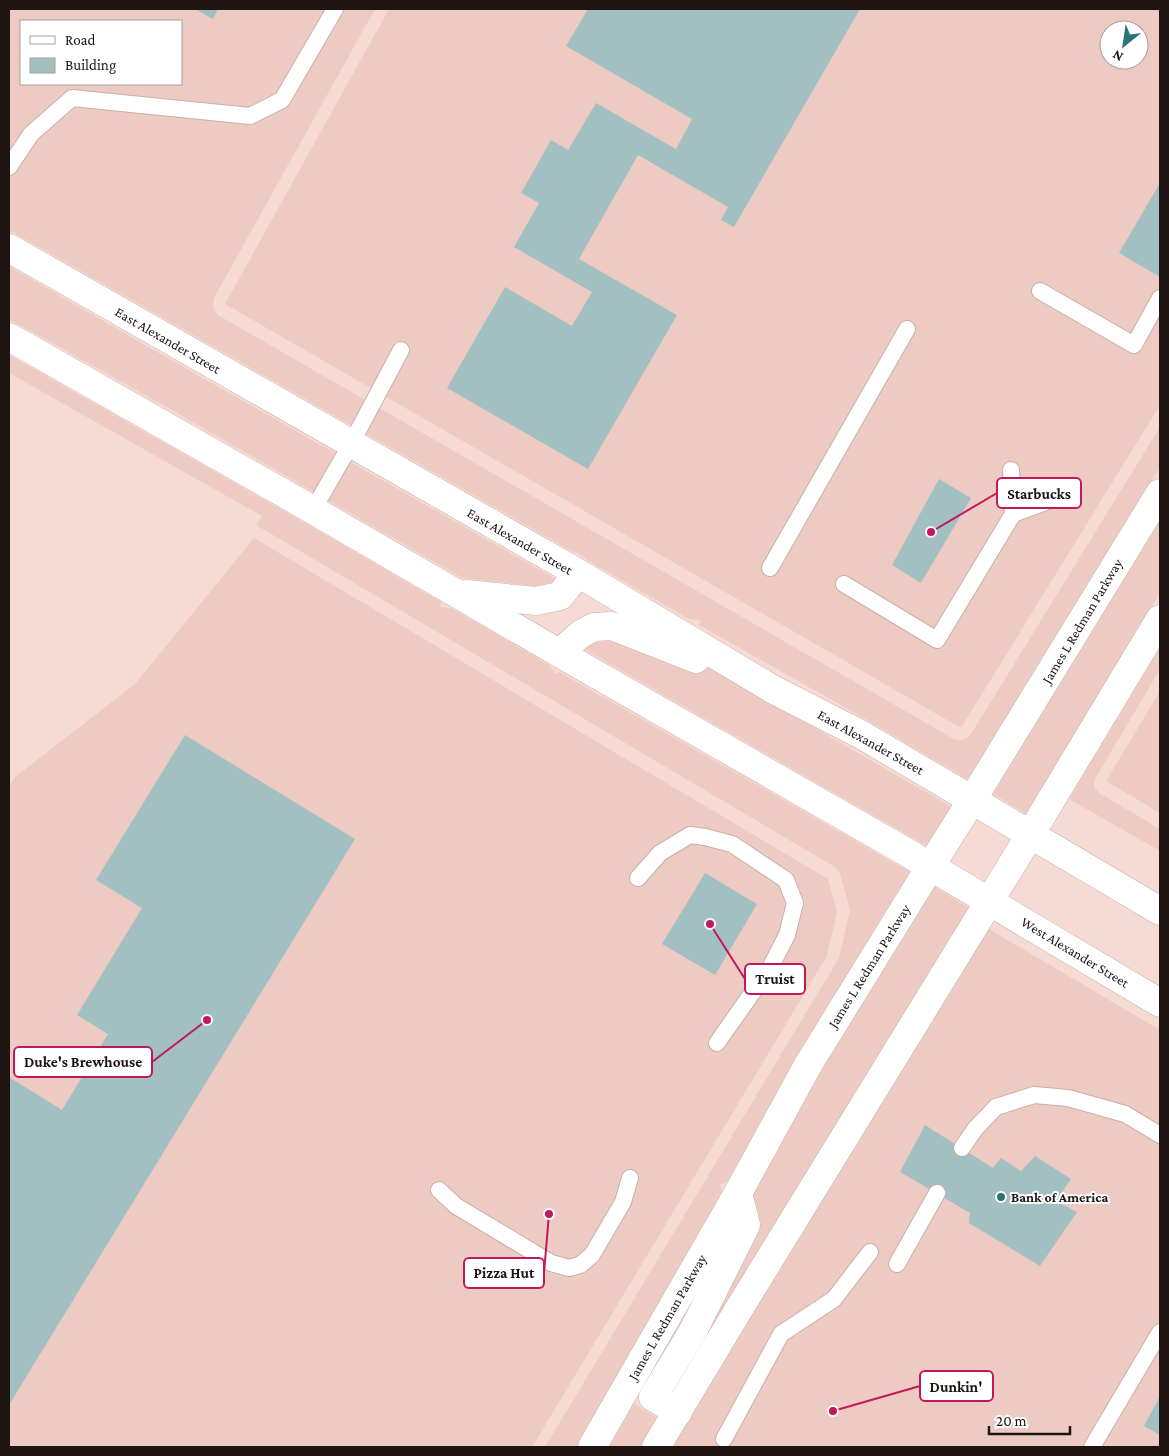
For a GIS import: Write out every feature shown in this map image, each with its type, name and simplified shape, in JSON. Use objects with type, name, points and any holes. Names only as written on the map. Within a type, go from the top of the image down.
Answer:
[{"type":"main road","name":"East Alexander Street","points":[[9,248],[578,573],[774,690],[862,735],[1030,834]]},
{"type":"main road","points":[[9,337],[313,510],[990,901]]},
{"type":"main road","name":"James L Redman Parkway","points":[[592,1447],[738,1193],[808,1065],[1160,493]]},
{"type":"main road","points":[[457,593],[536,601],[560,596],[578,573]]},
{"type":"main road","points":[[656,1447],[1160,619]]},
{"type":"main road","points":[[559,653],[581,634],[594,627],[612,626],[774,690]]},
{"type":"main road","points":[[1030,834],[1160,911]]},
{"type":"main road","name":"West Alexander Street","points":[[990,901],[1160,1003]]},
{"type":"main road","points":[[678,1412],[653,1397],[692,1333],[746,1225],[738,1193]]},
{"type":"lane","points":[[9,167],[31,134],[72,98],[250,116],[282,100],[335,9]]},
{"type":"lane","points":[[1040,291],[1134,345],[1160,298]]},
{"type":"lane","points":[[770,568],[907,329]]},
{"type":"lane","points":[[313,510],[402,350]]},
{"type":"lane","points":[[844,584],[936,640],[1012,514],[1011,470]]},
{"type":"lane","points":[[1012,514],[1059,497]]},
{"type":"lane","points":[[638,878],[660,853],[690,835],[732,844],[786,880],[795,903],[787,935],[772,966],[717,1043]]},
{"type":"lane","points":[[962,1148],[975,1129],[996,1107],[1034,1095],[1068,1098],[1125,1114],[1160,1135]]},
{"type":"lane","points":[[439,1190],[456,1206],[543,1259],[569,1268],[580,1265],[592,1255],[623,1202],[630,1178]]},
{"type":"lane","points":[[897,1264],[937,1194]]},
{"type":"lane","points":[[724,1439],[781,1334],[834,1299],[870,1252]]},
{"type":"lane","points":[[1092,1447],[1160,1332]]},
{"type":"shaded area","points":[[9,9],[375,9],[214,298],[213,306],[218,315],[954,739],[961,740],[971,734],[1160,427],[1160,467],[969,780],[699,625],[700,620],[689,619],[587,560],[577,552],[575,553],[9,230]]},
{"type":"shaded area","points":[[389,9],[1160,9],[1160,405],[961,728],[225,304]]},
{"type":"shaded area","points":[[9,266],[556,579],[554,582],[537,586],[462,578],[172,410],[9,319]]},
{"type":"shaded area","points":[[9,355],[441,602],[440,607],[451,608],[549,665],[556,674],[559,672],[910,872],[796,1057],[728,1181],[720,1185],[722,1193],[576,1447],[545,1447],[839,958],[850,910],[840,874],[835,867],[256,525],[262,516],[9,373]]},
{"type":"shaded area","points":[[1160,520],[1160,593],[1027,814],[993,794]]},
{"type":"shaded area","points":[[254,538],[828,879],[837,912],[827,956],[532,1447],[9,1447],[9,787],[15,777],[135,684]]},
{"type":"shaded area","points":[[610,641],[677,649],[952,807],[927,846],[584,649],[596,642]]},
{"type":"shaded area","points":[[1160,648],[1160,669],[1095,779],[1094,787],[1099,793],[1160,829],[1160,851],[1069,799]]},
{"type":"shaded area","points":[[1160,691],[1160,813],[1106,781]]},
{"type":"shaded area","points":[[935,887],[969,908],[706,1337],[758,1231],[760,1220],[753,1194],[820,1072]]},
{"type":"shaded area","points":[[989,929],[1160,1030],[1160,1447],[672,1447],[751,1316]]},
{"type":"shaded area","points":[[634,1404],[657,1418],[640,1447],[609,1447]]},
{"type":"building","points":[[195,9],[218,9],[213,19]]},
{"type":"building","points":[[588,9],[860,9],[734,227],[721,220],[728,207],[638,155],[579,259],[677,315],[588,469],[447,388],[505,287],[572,326],[592,292],[514,247],[539,203],[521,193],[551,140],[568,150],[596,103],[676,149],[692,119],[566,46]]},
{"type":"building","points":[[1160,183],[1160,277],[1119,253]]},
{"type":"building","points":[[939,479],[971,498],[921,583],[892,565]]},
{"type":"building","points":[[185,735],[355,839],[9,1405],[9,1077],[62,1110],[108,1034],[77,1015],[142,908],[96,880]]},
{"type":"building","points":[[705,873],[757,904],[715,975],[662,944]]},
{"type":"building","name":"Bank of America","points":[[925,1125],[993,1168],[1001,1158],[1021,1171],[1035,1156],[1071,1179],[1056,1201],[1077,1212],[1040,1266],[969,1223],[970,1213],[900,1172]]},
{"type":"building","points":[[1160,1396],[1160,1435],[1144,1426]]},
{"type":"place","name":"Starbucks","points":[[931,532]]},
{"type":"place","name":"Truist","points":[[710,924]]},
{"type":"place","name":"Duke's Brewhouse","points":[[207,1020]]},
{"type":"place","name":"Bank of America","points":[[1001,1197]]},
{"type":"place","name":"Pizza Hut","points":[[549,1214]]},
{"type":"place","name":"Dunkin'","points":[[833,1411]]}]
